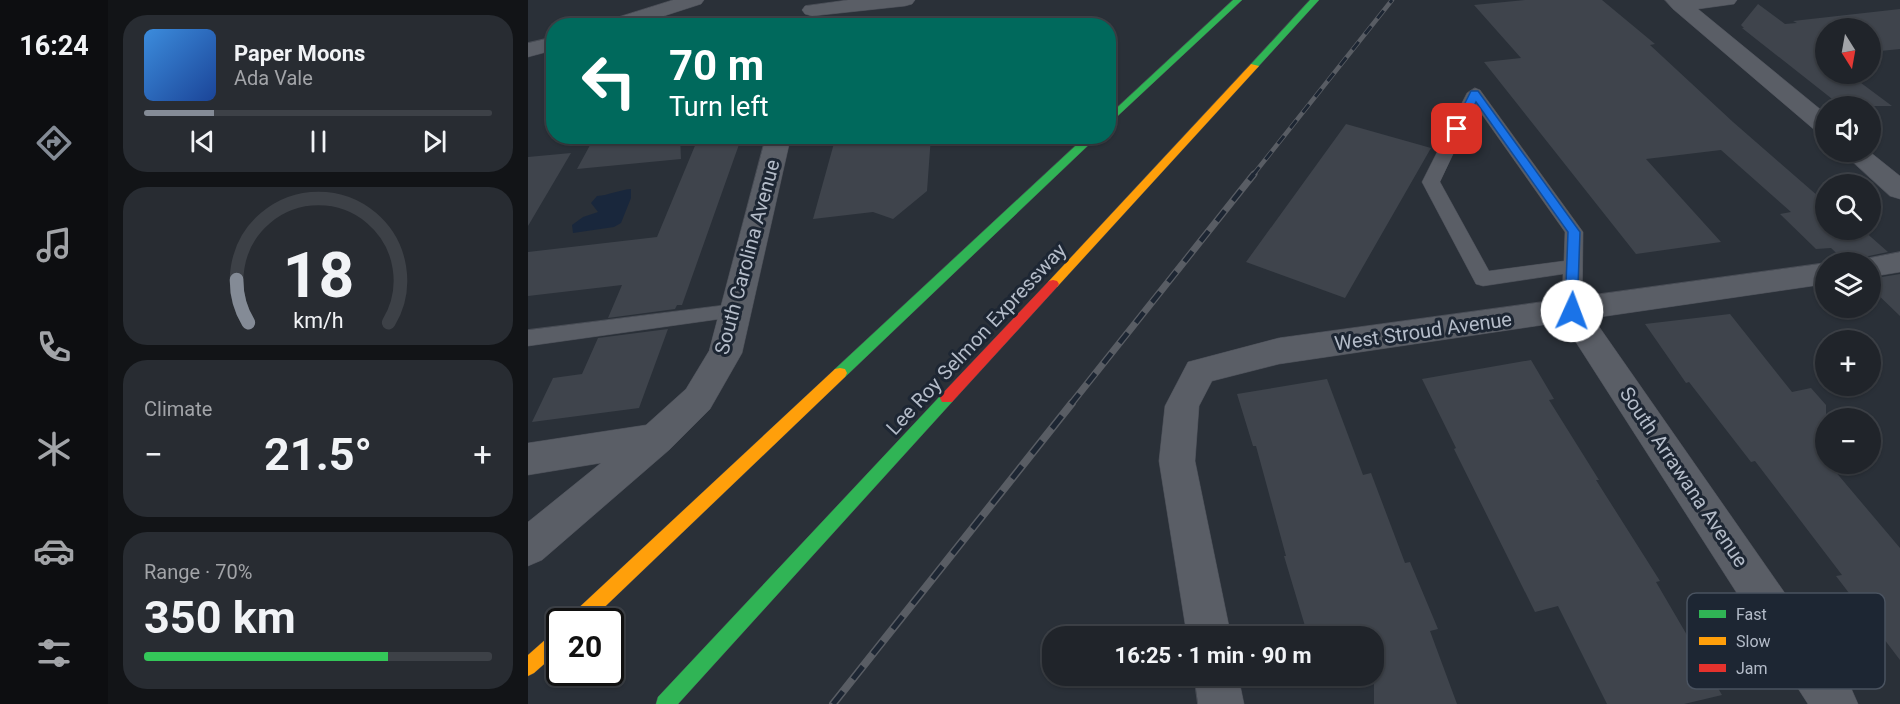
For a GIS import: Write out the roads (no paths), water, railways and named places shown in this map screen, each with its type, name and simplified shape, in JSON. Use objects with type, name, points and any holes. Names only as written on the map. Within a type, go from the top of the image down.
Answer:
[{"type":"highway","points":[[1116,114],[1238,0]]},
{"type":"highway","name":"Lee Roy Selmon Expressway","points":[[665,704],[1316,0]]},
{"type":"highway","points":[[591,608],[1084,144]]},
{"type":"highway","points":[[528,667],[546,651]]},
{"type":"street","points":[[636,18],[694,0]]},
{"type":"street","points":[[812,12],[905,0]]},
{"type":"street","points":[[1678,2],[1727,0]]},
{"type":"street","points":[[1678,2],[1815,118]]},
{"type":"street","points":[[528,50],[546,44]]},
{"type":"street","name":"South Carolina Avenue","points":[[528,547],[656,439],[698,399],[725,353],[777,144]]},
{"type":"street","points":[[1873,162],[1890,171],[1900,190]]},
{"type":"street","points":[[1881,265],[1900,262]]},
{"type":"street","name":"West Stroud Avenue","points":[[1207,626],[1177,461],[1182,406],[1200,371],[1279,351],[1815,275]]},
{"type":"street","name":"South Arrawana Avenue","points":[[1572,311],[1761,593]]},
{"type":"street","points":[[528,459],[656,439]]},
{"type":"street","points":[[1218,686],[1221,704]]},
{"type":"street","name":"South Arrawana Avenue","points":[[1825,689],[1835,704]]},
{"type":"lane","points":[[1572,311],[1574,232],[1475,93],[1431,182],[1483,279],[1573,266]]},
{"type":"lane","points":[[528,338],[734,311]]},
{"type":"water","points":[[631,189],[631,198],[621,223],[614,227],[573,233],[572,225],[583,217],[598,212],[591,203],[597,196]]},
{"type":"railway","points":[[1253,175],[1392,0]]},
{"type":"railway","points":[[1071,404],[1254,174]]},
{"type":"railway","points":[[833,704],[1072,403]]}]
